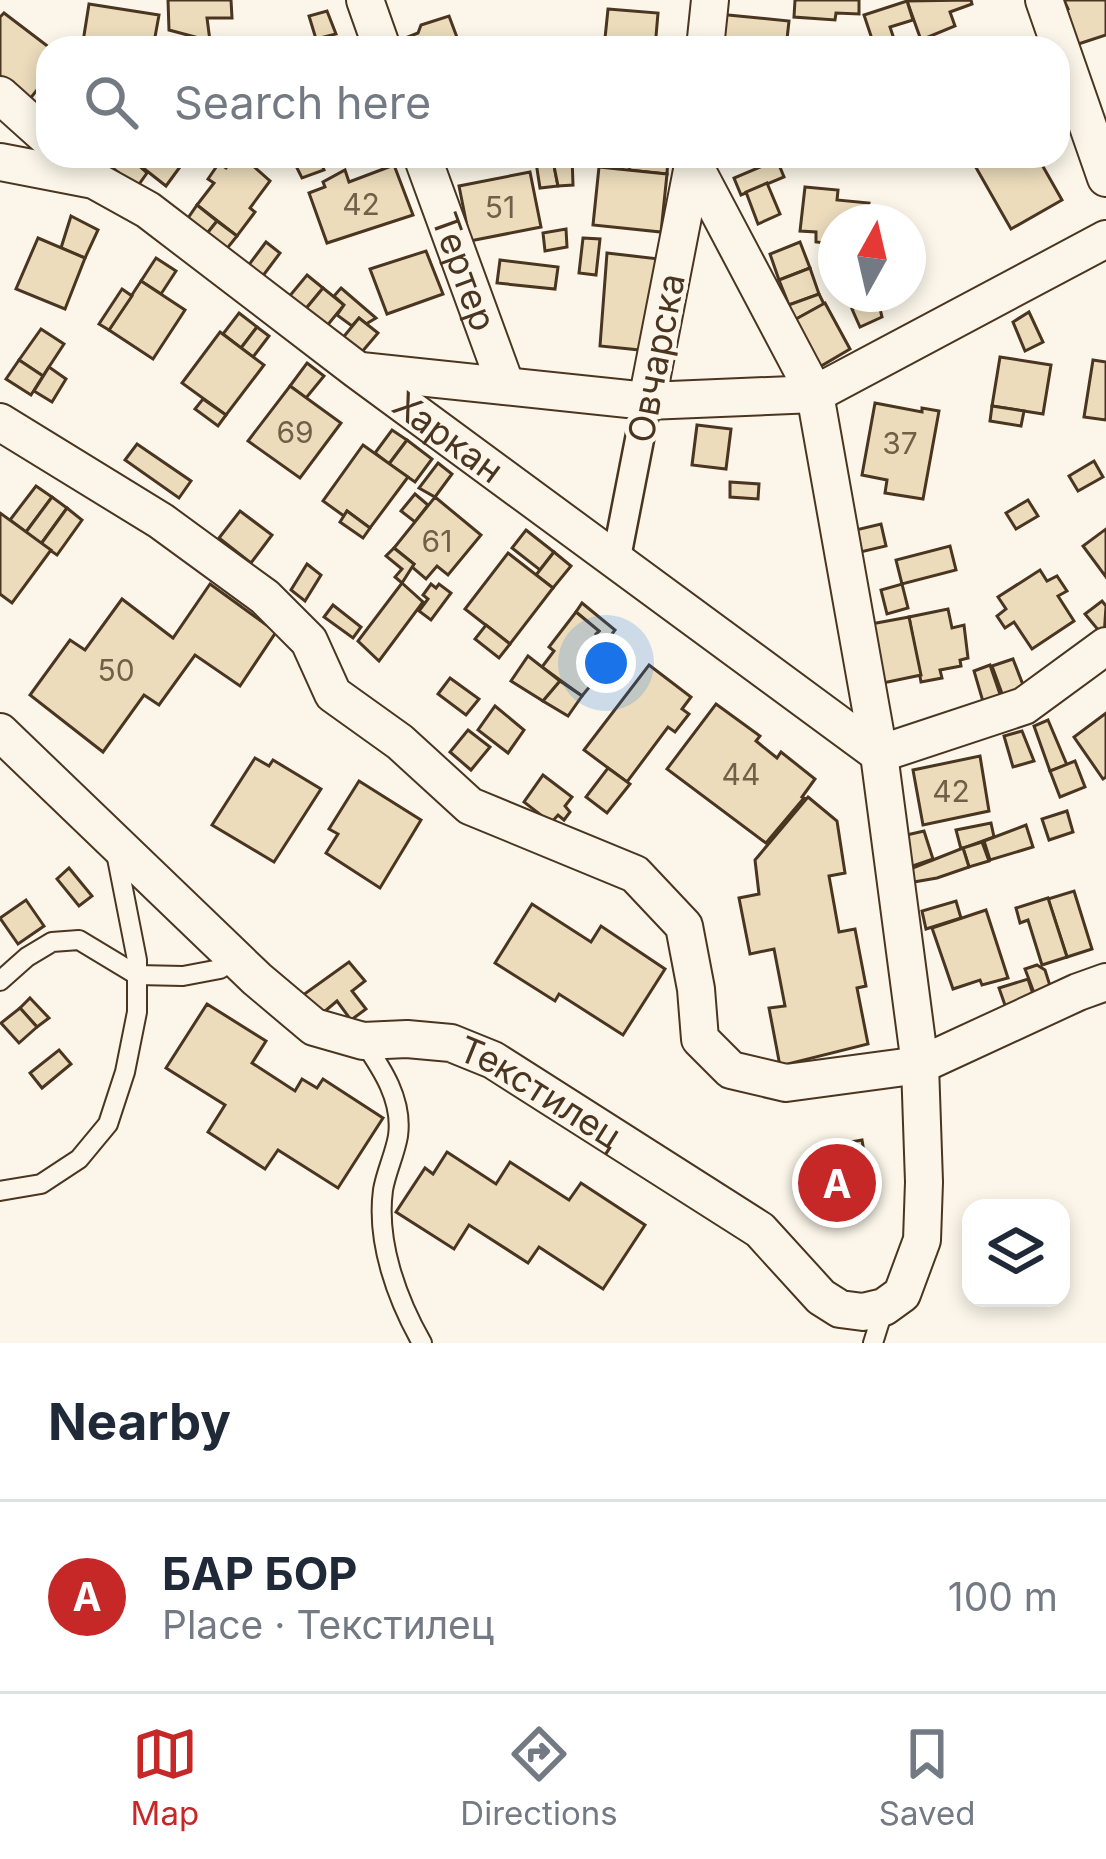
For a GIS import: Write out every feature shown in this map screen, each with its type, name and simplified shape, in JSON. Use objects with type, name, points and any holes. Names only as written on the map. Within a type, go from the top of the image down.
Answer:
[{"type":"street","points":[[364,0],[378,36]]},
{"type":"street","points":[[706,36],[710,0]]},
{"type":"street","points":[[1044,0],[1057,36]]},
{"type":"street","points":[[1070,75],[1106,178]]},
{"type":"street","points":[[0,95],[36,127]]},
{"type":"street","name":"Харкан","points":[[0,162],[36,165]]},
{"type":"street","name":"Харкан","points":[[81,168],[148,210],[879,754]]},
{"type":"street","name":"Тертер","points":[[426,168],[506,386]]},
{"type":"street","name":"Овчарска","points":[[616,560],[693,168]]},
{"type":"street","points":[[698,168],[815,394],[879,754],[920,1065],[924,1182],[922,1240],[902,1294],[884,1307]]},
{"type":"street","points":[[357,370],[647,401],[815,394],[1106,239]]},
{"type":"street","points":[[0,422],[160,521],[265,597],[308,641],[333,694],[400,742],[470,806],[634,874],[684,926],[700,1039],[731,1070],[786,1083],[920,1065],[1106,982]]},
{"type":"street","points":[[879,754],[1024,706],[1106,646]]},
{"type":"street","name":"Текстилец","points":[[0,732],[235,958],[314,1027],[363,1041],[451,1043],[493,1060],[760,1231],[821,1297],[839,1309],[862,1312],[884,1307]]},
{"type":"lane","points":[[0,1191],[41,1184],[79,1159],[108,1124],[125,1072],[136,1012],[137,960],[113,839]]},
{"type":"lane","points":[[0,981],[52,942],[79,940],[137,975],[183,976],[220,969],[235,958]]},
{"type":"lane","points":[[363,1041],[384,1071],[396,1100],[398,1133],[382,1192],[382,1227],[387,1260],[422,1343]]},
{"type":"lane","points":[[872,1343],[884,1307]]},
{"type":"building","points":[[168,0],[231,0],[232,18],[207,18],[209,36],[169,30]]},
{"type":"building","points":[[795,0],[859,0],[859,14],[836,13],[835,20],[794,17]]},
{"type":"building","points":[[971,0],[972,4],[950,12],[955,26],[920,36],[907,1]]},
{"type":"building","points":[[1064,0],[1106,0],[1106,35],[1070,47],[1070,36],[1058,36],[1051,15],[1068,9]]},
{"type":"building","points":[[907,1],[913,20],[890,27],[893,36],[871,36],[864,15]]},
{"type":"building","points":[[89,4],[159,15],[155,36],[84,36]]},
{"type":"building","points":[[608,9],[658,13],[656,36],[605,36]]},
{"type":"building","points":[[327,11],[336,34],[315,36],[309,16]]},
{"type":"building","points":[[4,13],[36,37],[36,91],[26,104],[0,84],[0,17]]},
{"type":"building","points":[[718,14],[789,21],[787,36],[719,36]]},
{"type":"building","points":[[449,16],[456,36],[410,36],[421,25]]},
{"type":"building","points":[[113,168],[141,168],[147,173],[137,187]]},
{"type":"building","points":[[143,168],[179,168],[166,186]]},
{"type":"building","points":[[216,168],[255,168],[270,181],[237,236],[197,205],[214,183],[208,179]]},
{"type":"building","points":[[297,168],[324,170],[302,178]]},
{"type":"building","points":[[395,168],[413,215],[327,243],[309,193],[345,170],[349,182]]},
{"type":"building","points":[[537,168],[554,168],[558,186],[540,188]]},
{"type":"building","points":[[554,168],[572,168],[573,185],[558,186]]},
{"type":"building","points":[[599,168],[667,174],[661,232],[593,225]]},
{"type":"building","points":[[629,168],[667,168],[667,174]]},
{"type":"building","points":[[758,168],[780,168],[784,177],[741,195],[734,178]]},
{"type":"building","points":[[976,168],[1044,168],[1062,200],[1011,229]]},
{"type":"building","points":[[530,172],[541,227],[470,241],[459,186]]},
{"type":"building","points":[[767,183],[780,214],[758,224],[746,192]]},
{"type":"building","points":[[805,187],[838,190],[837,200],[869,203],[818,204],[818,242],[816,232],[800,231]]},
{"type":"building","points":[[197,205],[217,221],[205,236],[186,221]]},
{"type":"building","points":[[71,216],[98,230],[85,258],[61,248]]},
{"type":"building","points":[[217,221],[237,236],[225,251],[205,236]]},
{"type":"building","points":[[566,229],[567,247],[545,251],[543,233]]},
{"type":"building","points":[[38,238],[85,258],[65,309],[16,289]]},
{"type":"building","points":[[583,238],[600,239],[596,275],[579,273]]},
{"type":"building","points":[[266,242],[280,253],[262,277],[248,266]]},
{"type":"building","points":[[800,242],[810,268],[779,280],[770,254]]},
{"type":"building","points":[[426,251],[443,294],[387,314],[370,269]]},
{"type":"building","points":[[607,253],[659,259],[650,351],[600,346]]},
{"type":"building","points":[[156,258],[176,271],[161,294],[141,281]]},
{"type":"building","points":[[500,260],[558,267],[555,289],[497,283]]},
{"type":"building","points":[[810,268],[818,294],[789,305],[779,280]]},
{"type":"building","points":[[307,275],[323,288],[304,311],[288,298]]},
{"type":"building","points":[[141,281],[185,310],[153,359],[109,330]]},
{"type":"building","points":[[323,288],[344,305],[326,327],[304,311]]},
{"type":"building","points":[[341,288],[376,318],[366,324],[359,318],[352,326],[337,315],[344,305],[334,296]]},
{"type":"building","points":[[122,289],[132,296],[109,330],[99,324]]},
{"type":"building","points":[[818,294],[818,307],[778,329],[772,311]]},
{"type":"building","points":[[818,307],[818,312],[830,312],[850,349],[816,369],[778,329]]},
{"type":"building","points":[[853,312],[881,312],[882,317],[860,327]]},
{"type":"building","points":[[1029,312],[1043,342],[1025,351],[1013,322]]},
{"type":"building","points":[[239,313],[257,327],[241,348],[223,334]]},
{"type":"building","points":[[359,318],[378,333],[361,353],[341,340]]},
{"type":"building","points":[[257,327],[269,336],[253,357],[241,348]]},
{"type":"building","points":[[41,329],[64,344],[43,376],[19,360]]},
{"type":"building","points":[[220,332],[264,365],[226,415],[182,383]]},
{"type":"building","points":[[1000,357],[1051,365],[1043,414],[992,406]]},
{"type":"building","points":[[19,360],[43,376],[31,395],[6,379]]},
{"type":"building","points":[[1093,360],[1106,362],[1106,420],[1084,417]]},
{"type":"building","points":[[307,363],[324,376],[306,398],[290,386]]},
{"type":"building","points":[[49,367],[66,379],[52,402],[34,391]]},
{"type":"building","points":[[290,386],[341,423],[300,478],[248,441]]},
{"type":"building","points":[[203,399],[226,415],[218,426],[195,409]]},
{"type":"building","points":[[875,403],[939,411],[923,499],[885,493],[887,480],[862,475]]},
{"type":"building","points":[[992,406],[1024,411],[1021,426],[990,421]]},
{"type":"building","points":[[697,425],[731,429],[726,469],[692,465]]},
{"type":"building","points":[[392,430],[407,440],[389,464],[375,453]]},
{"type":"building","points":[[407,440],[432,459],[415,482],[389,464]]},
{"type":"building","points":[[137,444],[191,481],[179,498],[125,460]]},
{"type":"building","points":[[363,445],[408,477],[370,528],[323,501]]},
{"type":"building","points":[[1094,461],[1103,477],[1078,491],[1069,476]]},
{"type":"building","points":[[438,463],[452,474],[435,497],[419,488]]},
{"type":"building","points":[[730,482],[759,484],[758,499],[730,497]]},
{"type":"building","points":[[36,486],[52,497],[26,532],[10,520]]},
{"type":"building","points":[[415,494],[428,505],[415,522],[401,511]]},
{"type":"building","points":[[52,497],[67,508],[41,544],[26,532]]},
{"type":"building","points":[[435,497],[481,535],[448,575],[437,566],[426,579],[394,548]]},
{"type":"building","points":[[1028,500],[1038,516],[1016,529],[1006,513]]},
{"type":"building","points":[[67,508],[82,520],[57,555],[41,544]]},
{"type":"building","points":[[240,511],[272,535],[251,563],[219,538]]},
{"type":"building","points":[[347,511],[370,528],[363,538],[340,522]]},
{"type":"building","points":[[0,513],[51,550],[12,603],[0,594]]},
{"type":"building","points":[[881,524],[886,546],[852,554],[847,532]]},
{"type":"building","points":[[1106,529],[1106,577],[1083,546]]},
{"type":"building","points":[[526,530],[554,552],[540,570],[512,548]]},
{"type":"building","points":[[950,546],[956,570],[902,584],[896,560]]},
{"type":"building","points":[[394,548],[414,564],[402,583],[395,577],[402,569],[386,556]]},
{"type":"building","points":[[554,552],[571,566],[553,588],[536,575]]},
{"type":"building","points":[[508,553],[553,588],[510,644],[465,609]]},
{"type":"building","points":[[307,564],[321,575],[305,601],[291,590]]},
{"type":"building","points":[[1040,570],[1047,581],[1057,576],[1067,591],[1058,596],[1074,621],[1032,649],[1014,622],[1005,628],[997,616],[1006,609],[998,597]]},
{"type":"building","points":[[402,583],[423,602],[379,661],[358,641]]},
{"type":"building","points":[[210,584],[276,632],[240,686],[195,655],[159,705],[144,695],[103,752],[30,695],[70,640],[85,650],[122,599],[173,638]]},
{"type":"building","points":[[431,584],[451,593],[431,620],[419,611]]},
{"type":"building","points":[[902,584],[908,608],[887,614],[881,590]]},
{"type":"building","points":[[1102,601],[1106,606],[1104,637],[1085,614]]},
{"type":"building","points":[[582,603],[615,630],[606,642],[576,612]]},
{"type":"building","points":[[333,605],[361,627],[353,638],[324,617]]},
{"type":"building","points":[[948,609],[952,628],[964,625],[968,658],[960,660],[961,666],[940,670],[942,678],[921,682],[909,617]]},
{"type":"building","points":[[576,612],[618,652],[582,696],[542,667],[554,651],[549,647]]},
{"type":"building","points":[[909,617],[921,675],[883,683],[871,624]]},
{"type":"building","points":[[486,625],[510,644],[499,658],[475,639]]},
{"type":"building","points":[[528,656],[560,681],[543,701],[511,681]]},
{"type":"building","points":[[1013,659],[1025,690],[1004,699],[992,666]]},
{"type":"building","points":[[649,665],[691,697],[682,709],[689,714],[675,732],[668,727],[627,782],[584,750]]},
{"type":"building","points":[[990,665],[1002,700],[984,705],[974,671]]},
{"type":"building","points":[[450,678],[479,699],[466,715],[438,694]]},
{"type":"building","points":[[560,681],[582,696],[568,716],[543,701]]},
{"type":"building","points":[[716,704],[760,736],[756,741],[777,758],[781,752],[815,779],[766,843],[667,769]]},
{"type":"building","points":[[495,706],[524,730],[508,753],[478,730]]},
{"type":"building","points":[[1106,713],[1106,777],[1103,779],[1074,737]]},
{"type":"building","points":[[1048,720],[1067,765],[1050,771],[1034,726]]},
{"type":"building","points":[[468,730],[490,747],[471,770],[450,752]]},
{"type":"building","points":[[1022,731],[1034,761],[1013,767],[1004,736]]},
{"type":"building","points":[[980,756],[989,811],[923,825],[913,770]]},
{"type":"building","points":[[255,758],[269,766],[273,760],[321,789],[274,862],[212,825]]},
{"type":"building","points":[[1075,761],[1085,787],[1060,797],[1050,771]]},
{"type":"building","points":[[608,768],[630,784],[607,813],[586,797]]},
{"type":"building","points":[[543,775],[572,797],[565,806],[570,812],[564,820],[558,815],[551,823],[524,802]]},
{"type":"building","points":[[359,781],[421,820],[380,888],[326,853],[338,834],[329,829]]},
{"type":"building","points":[[808,797],[837,821],[845,873],[829,876],[839,932],[855,929],[866,986],[857,988],[868,1044],[780,1066],[769,1008],[785,1006],[774,949],[750,954],[739,898],[759,894],[755,860]]},
{"type":"building","points":[[1067,811],[1073,832],[1049,840],[1042,819]]},
{"type":"building","points":[[991,823],[994,837],[961,849],[956,830]]},
{"type":"building","points":[[1026,825],[1033,847],[990,860],[984,841]]},
{"type":"building","points":[[924,831],[933,859],[904,869],[898,837]]},
{"type":"building","points":[[982,842],[989,861],[969,867],[963,848]]},
{"type":"building","points":[[963,848],[969,867],[908,883],[905,871]]},
{"type":"building","points":[[69,868],[92,896],[79,906],[57,879]]},
{"type":"building","points":[[1074,891],[1092,949],[1067,957],[1048,899]]},
{"type":"building","points":[[1048,898],[1067,957],[1042,965],[1028,920],[1020,923],[1016,908]]},
{"type":"building","points":[[26,900],[44,926],[18,944],[0,918]]},
{"type":"building","points":[[956,901],[961,918],[926,929],[922,911]]},
{"type":"building","points":[[532,904],[591,942],[601,926],[665,969],[623,1035],[559,994],[555,1001],[495,963]]},
{"type":"building","points":[[986,910],[1008,978],[953,989],[932,928]]},
{"type":"building","points":[[349,962],[365,981],[352,991],[366,1009],[351,1020],[337,1001],[318,1017],[303,995]]},
{"type":"building","points":[[1037,965],[1045,970],[1052,992],[1036,998],[1025,969]]},
{"type":"building","points":[[1028,979],[1035,1000],[1006,1008],[999,988]]},
{"type":"building","points":[[30,998],[49,1018],[37,1027],[20,1008]]},
{"type":"building","points":[[207,1004],[266,1041],[252,1063],[295,1091],[302,1079],[317,1088],[323,1079],[383,1118],[338,1188],[278,1150],[265,1169],[208,1132],[225,1105],[166,1068]]},
{"type":"building","points":[[20,1008],[37,1027],[19,1043],[1,1023]]},
{"type":"building","points":[[59,1050],[71,1064],[42,1088],[30,1073]]},
{"type":"building","points":[[862,1140],[873,1206],[819,1215],[815,1193],[806,1195],[803,1173],[822,1170],[820,1162],[831,1160],[829,1146]]},
{"type":"building","points":[[447,1152],[496,1184],[510,1162],[569,1200],[581,1183],[645,1225],[603,1289],[539,1247],[528,1263],[469,1225],[454,1249],[396,1212],[425,1168],[433,1174]]},
{"type":"place","name":"БАР БОР","points":[[837,1183]]}]
